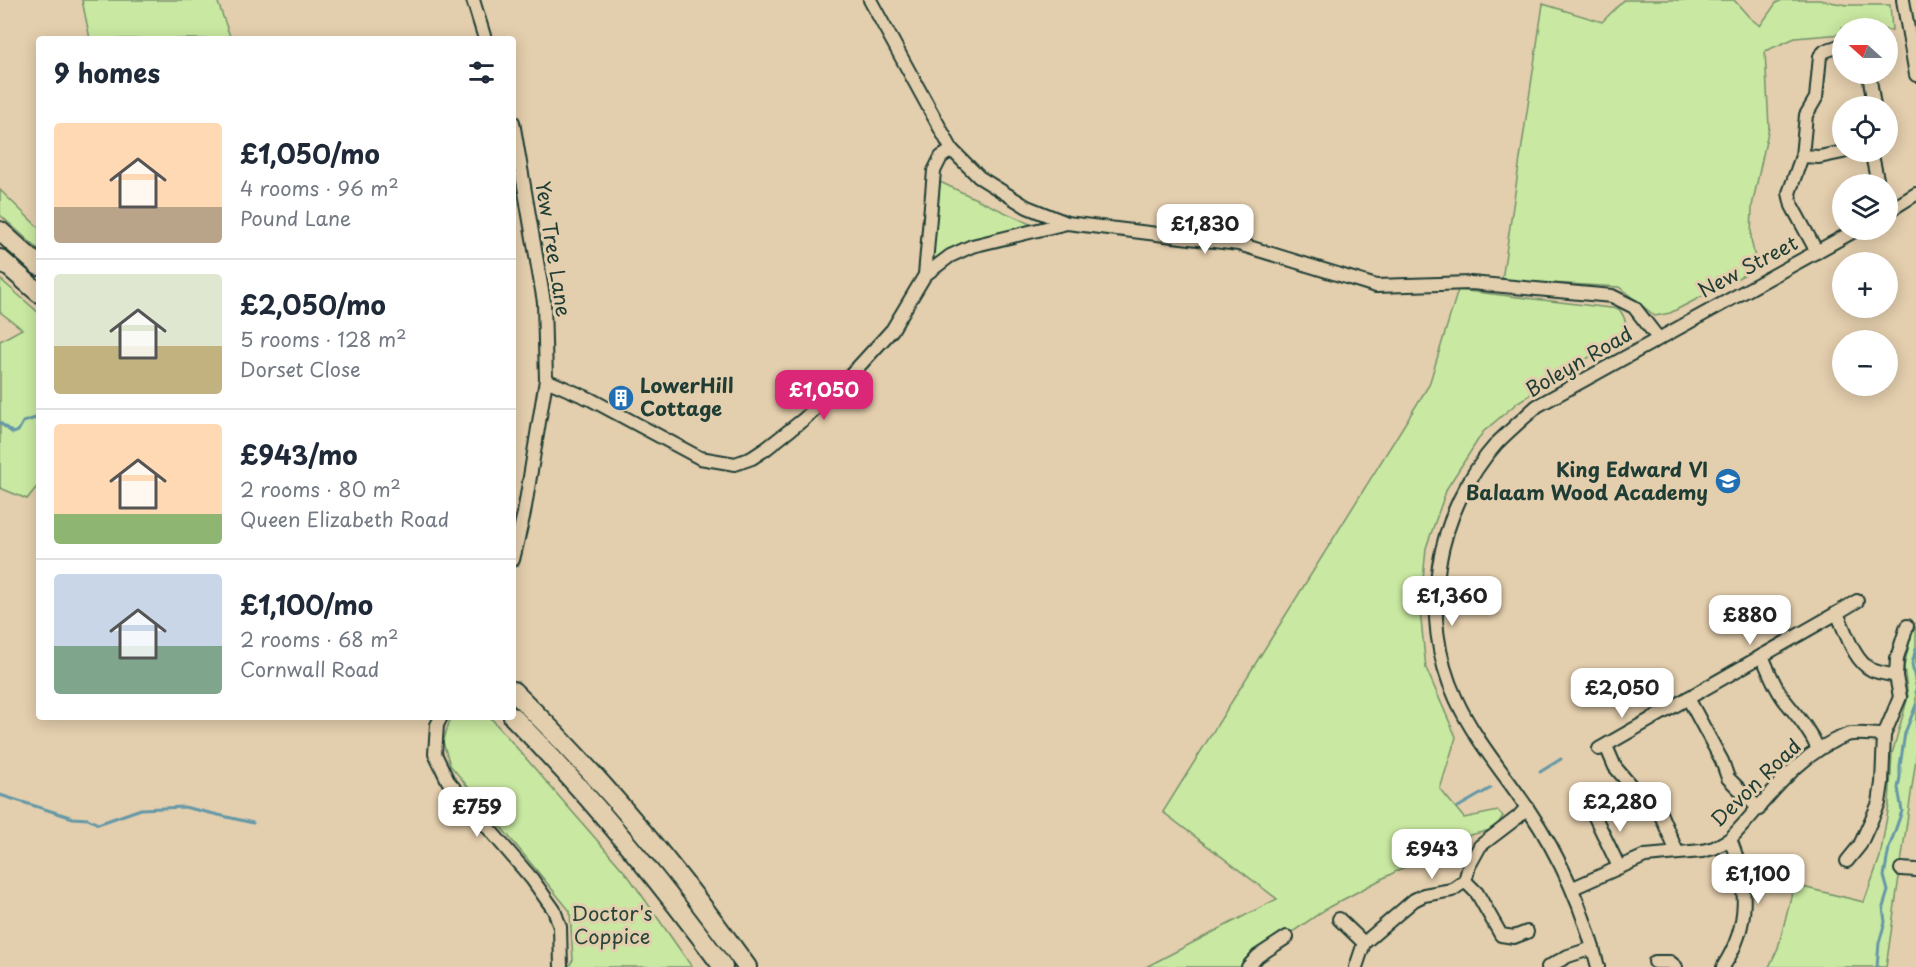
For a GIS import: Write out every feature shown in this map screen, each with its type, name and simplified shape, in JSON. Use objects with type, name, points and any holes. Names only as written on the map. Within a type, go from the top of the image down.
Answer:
[{"type":"highway","points":[[0,231],[36,263]]},
{"type":"highway","points":[[0,259],[36,290]]},
{"type":"highway","points":[[516,694],[621,807],[685,884],[747,967]]},
{"type":"highway","points":[[516,720],[569,777],[645,866],[723,967]]},
{"type":"street","points":[[473,0],[484,36]]},
{"type":"street","points":[[870,0],[952,150],[979,177],[1027,207],[1067,223],[1239,244],[1376,286],[1471,283],[1612,296],[1634,307],[1658,338]]},
{"type":"street","points":[[1903,0],[1911,28],[1916,75]]},
{"type":"street","points":[[1817,252],[1792,206],[1789,193],[1802,156],[1806,115],[1816,98],[1819,85],[1820,56],[1832,46]]},
{"type":"street","name":"Yew Tree Lane","points":[[516,134],[544,302],[546,380],[533,467],[516,546]]},
{"type":"street","points":[[925,275],[934,171],[941,157],[952,150]]},
{"type":"street","points":[[1802,156],[1819,157],[1832,154]]},
{"type":"street","points":[[1898,205],[1916,194]]},
{"type":"street","points":[[546,380],[590,399],[700,458],[735,464],[752,458],[767,448],[804,419],[849,377],[896,325],[925,275],[950,256],[972,246],[1067,223]]},
{"type":"street","name":"New Street","points":[[1658,338],[1838,240]]},
{"type":"street","name":"Boleyn Road","points":[[1598,967],[1573,888],[1557,856],[1527,807],[1471,729],[1456,699],[1442,658],[1435,613],[1442,551],[1451,521],[1468,484],[1496,445],[1537,406],[1658,338]]},
{"type":"street","points":[[1677,852],[1660,813],[1631,786],[1602,747],[1857,601]]},
{"type":"street","points":[[1837,613],[1864,665],[1873,670],[1896,676]]},
{"type":"street","points":[[1847,861],[1860,845],[1879,802],[1884,735],[1900,697],[1896,676],[1897,658],[1907,626]]},
{"type":"street","points":[[1762,656],[1775,685],[1786,702],[1797,713],[1818,749]]},
{"type":"street","points":[[1688,698],[1722,761],[1728,778],[1759,810]]},
{"type":"street","points":[[440,720],[437,725],[435,754],[448,780],[532,879],[554,910],[560,927],[561,967]]},
{"type":"street","name":"Devon Road","points":[[1573,888],[1645,856],[1714,848],[1730,839],[1801,762],[1818,749],[1849,734],[1884,735]]},
{"type":"street","points":[[1358,967],[1364,944],[1414,900],[1424,895],[1452,890],[1465,881],[1469,866],[1480,846],[1518,818],[1527,807]]},
{"type":"street","points":[[1593,813],[1619,867]]},
{"type":"street","points":[[1723,967],[1738,936],[1743,915],[1744,894],[1741,868],[1730,839]]},
{"type":"street","points":[[1741,868],[1789,877]]},
{"type":"street","points":[[1901,869],[1916,870]]},
{"type":"street","points":[[1465,881],[1477,893],[1501,936],[1514,937],[1527,932]]},
{"type":"street","points":[[1339,919],[1364,944]]},
{"type":"street","points":[[1248,967],[1258,956],[1287,937]]},
{"type":"street","points":[[1548,967],[1568,956],[1593,948]]},
{"type":"street","points":[[1655,962],[1670,962],[1676,967]]},
{"type":"green space","points":[[82,0],[217,0],[230,36],[89,36]]},
{"type":"green space","points":[[1624,0],[1734,0],[1760,26],[1776,3],[1782,0],[1819,0],[1847,5],[1890,5],[1891,18],[1832,18],[1832,35],[1795,38],[1765,51],[1769,127],[1752,206],[1751,239],[1757,268],[1670,313],[1655,316],[1619,287],[1502,280],[1543,4],[1602,22]]},
{"type":"green space","points":[[940,182],[1032,225],[968,244],[932,262]]},
{"type":"green space","points":[[0,190],[36,225],[36,247],[0,215]]},
{"type":"green space","points":[[0,279],[36,310],[36,488],[27,499],[0,488],[0,341],[22,329],[0,312]]},
{"type":"green space","points":[[1458,290],[1619,309],[1624,316],[1625,323],[1621,337],[1518,402],[1483,432],[1447,488],[1426,548],[1420,611],[1426,668],[1456,737],[1440,789],[1464,818],[1498,811],[1503,816],[1490,830],[1459,838],[1329,907],[1241,967],[1146,967],[1277,899],[1163,812],[1429,385]]},
{"type":"green space","points":[[1916,627],[1916,759],[1886,967],[1769,967],[1778,948],[1794,885],[1864,902],[1880,857],[1889,805],[1892,754],[1908,697],[1904,667],[1911,635]]},
{"type":"green space","name":"Doctor's Coppice","points":[[450,720],[493,720],[629,877],[692,967],[568,967],[573,960],[570,911],[450,765],[443,742]]},
{"type":"waterway","points":[[0,423],[13,433],[18,431],[23,422],[36,418]]},
{"type":"waterway","points":[[1916,648],[1912,664],[1916,685]]},
{"type":"waterway","points":[[1877,967],[1879,943],[1885,922],[1883,907],[1888,891],[1884,876],[1889,848],[1902,811],[1898,788],[1900,766],[1905,733],[1916,705]]},
{"type":"waterway","points":[[1540,772],[1561,759]]},
{"type":"waterway","points":[[1458,807],[1491,788]]},
{"type":"waterway","points":[[0,795],[73,818],[88,819],[98,824],[141,809],[184,807],[253,823]]},
{"type":"place","name":"LowerHill Cottage","points":[[621,398]]},
{"type":"place","name":"King Edward VI Balaam Wood Academy","points":[[1728,481]]}]
